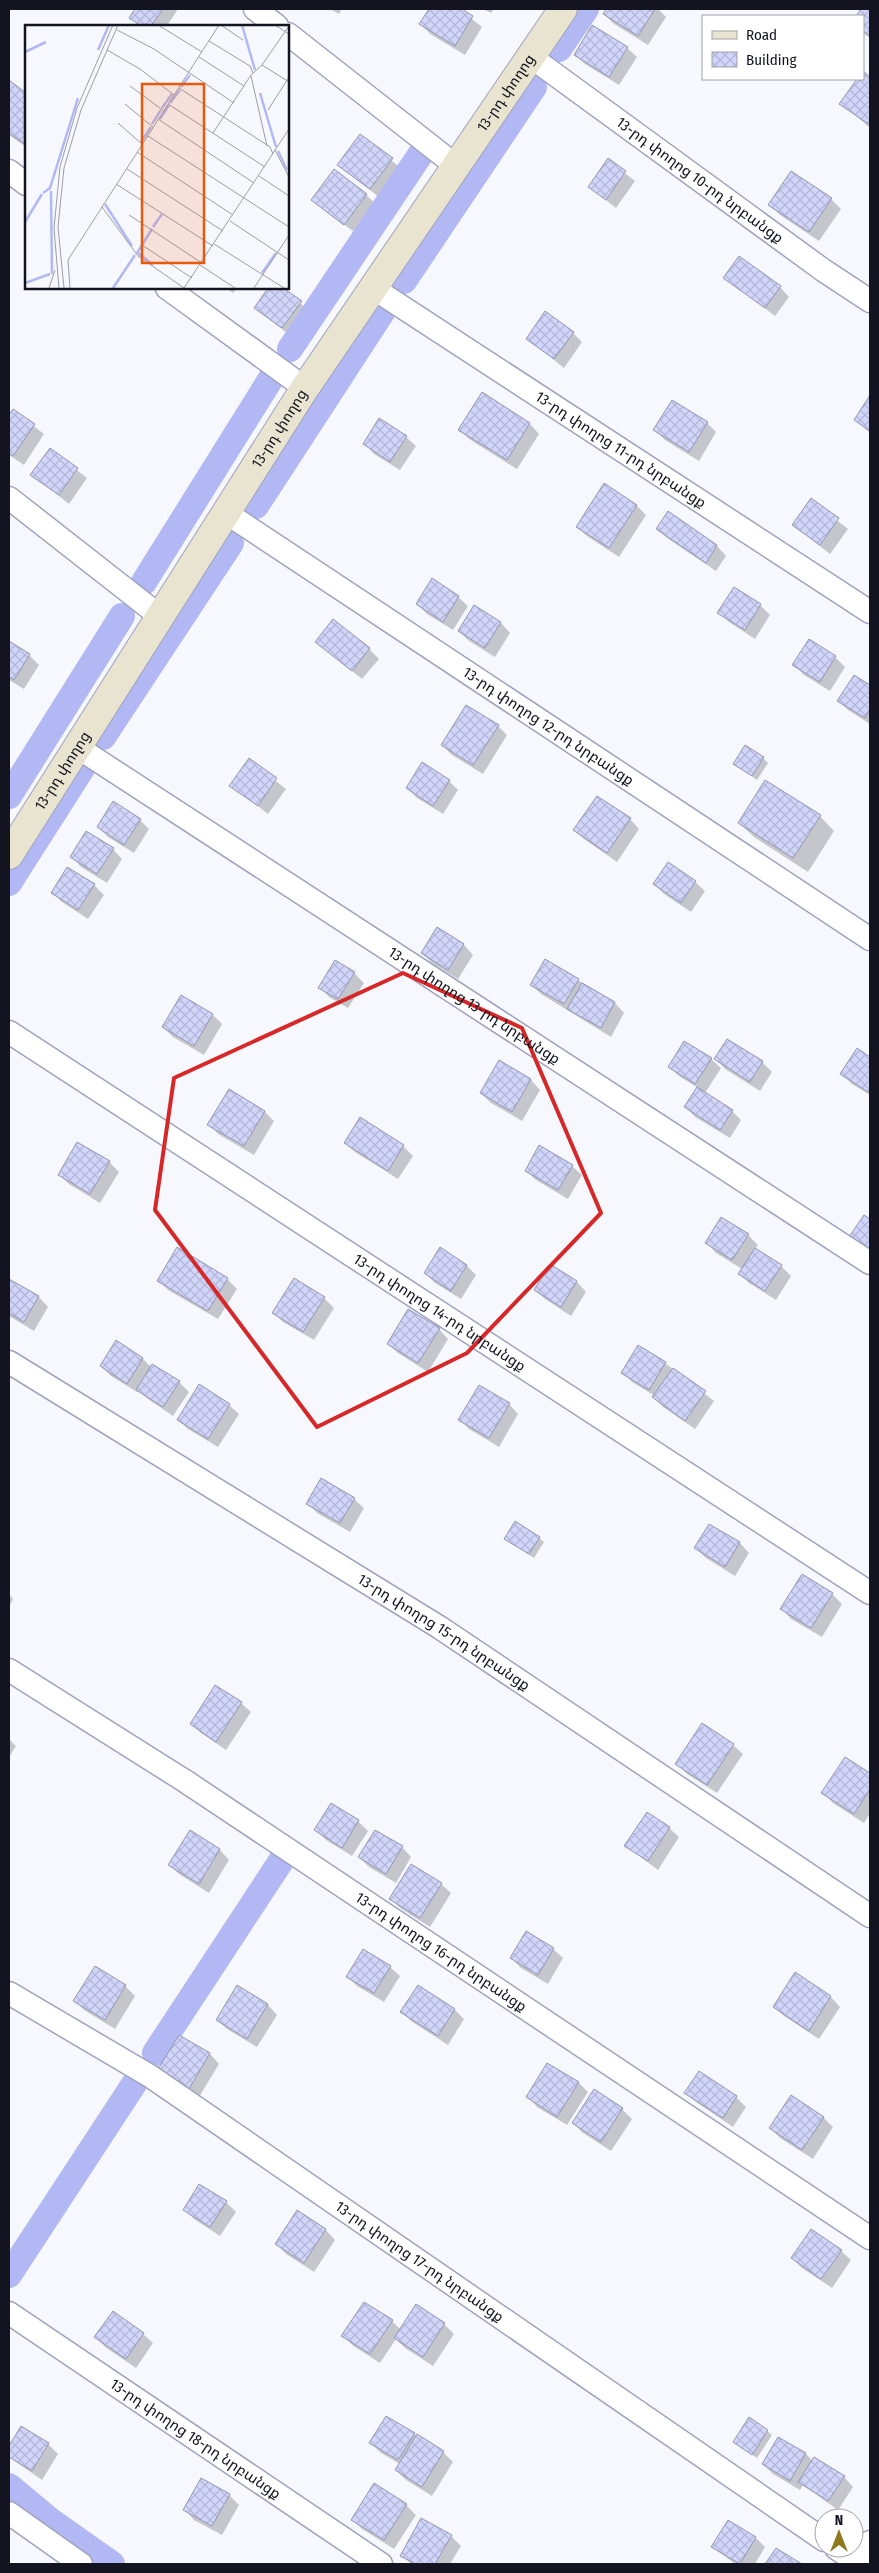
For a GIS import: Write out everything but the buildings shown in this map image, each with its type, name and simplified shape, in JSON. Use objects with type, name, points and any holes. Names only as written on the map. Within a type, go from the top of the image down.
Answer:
[{"type":"street","points":[[255,9],[276,25]]},
{"type":"street","name":"13-րդ փողոց","points":[[9,855],[305,388],[563,9]]},
{"type":"street","points":[[289,35],[455,165]]},
{"type":"street","name":"13-րդ փողոց 10-րդ նրբանցք","points":[[531,57],[823,270],[870,301]]},
{"type":"street","points":[[9,171],[25,183]]},
{"type":"street","name":"13-րդ փողոց 11-րդ նրբանցք","points":[[373,288],[870,612]]},
{"type":"street","points":[[169,289],[305,388]]},
{"type":"street","points":[[9,498],[160,617]]},
{"type":"street","name":"13-րդ փողոց 12-րդ նրբանցք","points":[[225,512],[870,939]]},
{"type":"street","name":"13-րդ փողոց 13-րդ նրբանցք","points":[[78,747],[870,1263]]},
{"type":"street","name":"13-րդ փողոց 14-րդ նրբանցք","points":[[9,1032],[870,1593]]},
{"type":"street","name":"13-րդ փողոց 15-րդ նրբանցք","points":[[9,1362],[439,1627],[870,1916]]},
{"type":"street","name":"13-րդ փողոց 16-րդ նրբանցք","points":[[9,1670],[185,1781],[870,2238]]},
{"type":"street","name":"13-րդ փողոց 17-րդ նրբանցք","points":[[9,1994],[150,2076],[814,2533]]},
{"type":"street","name":"13-րդ փողոց 18-րդ նրբանցք","points":[[9,2312],[382,2564]]},
{"type":"street","points":[[9,2514],[81,2564]]},
{"type":"street","points":[[856,2563],[870,2542]]},
{"type":"highlighted area","points":[[403,973],[522,1028],[601,1213],[467,1353],[317,1427],[155,1210],[174,1078]]},
{"type":"waterway","points":[[559,49],[586,9]]},
{"type":"waterway","points":[[404,281],[534,87]]},
{"type":"waterway","points":[[290,349],[420,155]]},
{"type":"waterway","points":[[256,506],[383,311]]},
{"type":"waterway","points":[[144,582],[270,380]]},
{"type":"waterway","points":[[103,737],[231,543]]},
{"type":"waterway","points":[[9,796],[122,616]]},
{"type":"waterway","points":[[9,883],[83,767]]},
{"type":"waterway","points":[[155,2053],[281,1861]]},
{"type":"waterway","points":[[9,2275],[134,2084]]},
{"type":"waterway","points":[[9,2486],[51,2521],[112,2564]]}]
